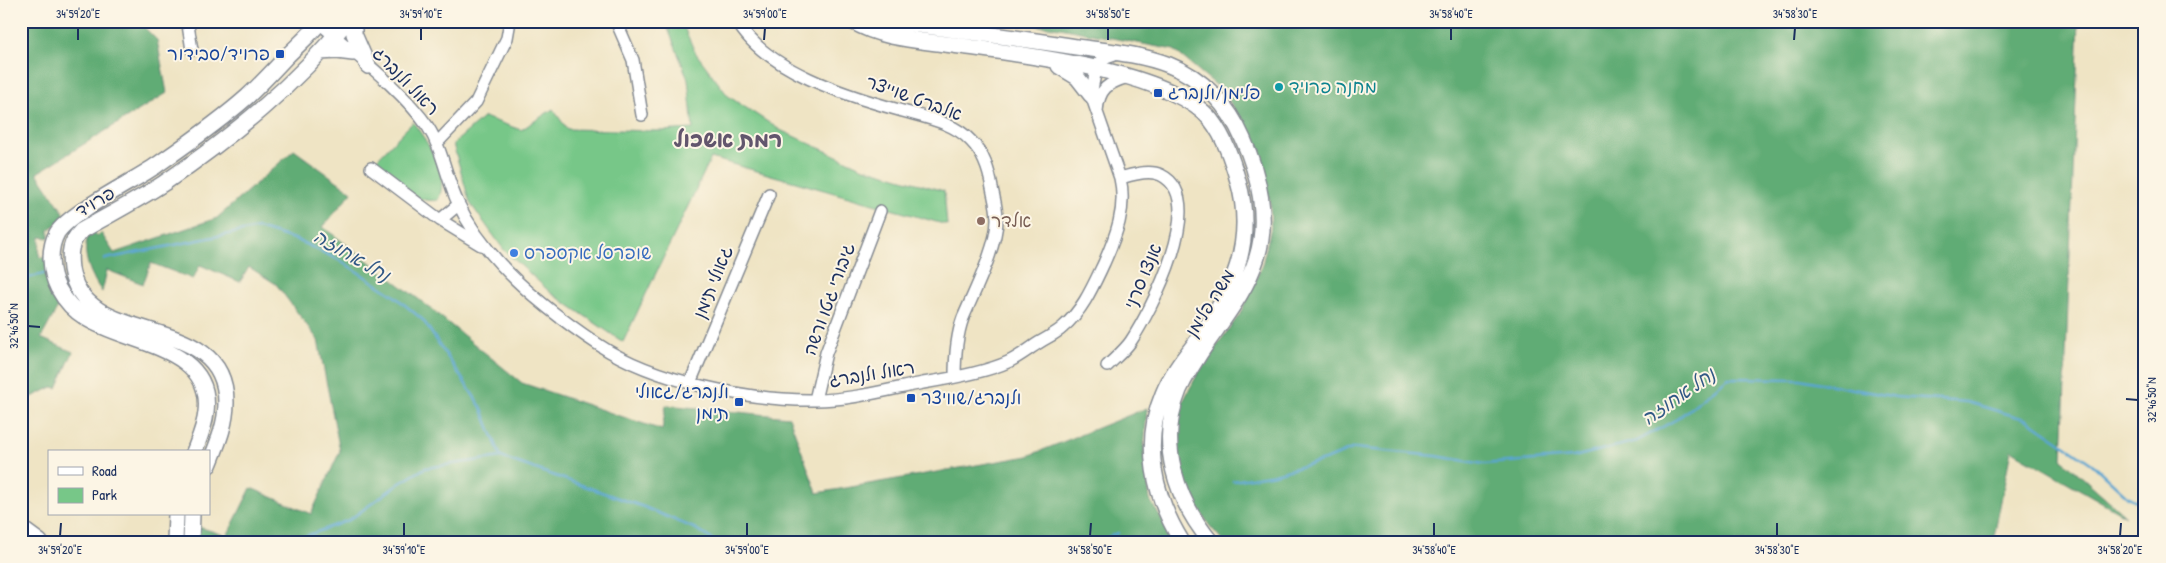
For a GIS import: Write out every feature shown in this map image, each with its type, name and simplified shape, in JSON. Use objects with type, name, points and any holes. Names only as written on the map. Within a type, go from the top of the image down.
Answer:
[{"type":"main road","name":"פרויד","points":[[210,462],[221,433],[226,404],[226,391],[216,367],[207,356],[183,341],[108,316],[88,304],[82,296],[72,272],[71,248],[73,239],[81,231],[163,184],[259,113],[320,52],[347,21]]},
{"type":"main road","points":[[354,21],[354,34],[368,66]]},
{"type":"main road","name":"משה פלימן","points":[[852,21],[887,36],[1052,61],[1128,77],[1162,88],[1184,98],[1211,121],[1228,149],[1241,190],[1244,236],[1240,264],[1233,280],[1216,313],[1171,377],[1163,393],[1155,424],[1152,455],[1155,479],[1161,501],[1182,542]]},
{"type":"main road","name":"משה פלימן","points":[[888,21],[1120,53],[1151,59],[1170,65],[1191,76],[1212,92],[1233,118],[1248,150],[1260,195],[1262,227],[1258,256],[1232,309],[1209,340],[1179,390],[1172,417],[1170,445],[1174,473],[1187,506],[1212,542]]},
{"type":"main road","name":"פרויד","points":[[195,450],[206,412],[205,388],[199,376],[190,365],[177,356],[102,327],[84,318],[68,303],[53,275],[51,261],[54,240],[64,224],[155,166],[247,97],[319,22]]},
{"type":"main road","points":[[320,52],[337,51],[353,53]]},
{"type":"main road","points":[[1052,61],[1077,77],[1091,95]]},
{"type":"main road","points":[[175,542],[176,516]]},
{"type":"main road","points":[[191,542],[192,516]]},
{"type":"main road","points":[[21,528],[40,542]]},
{"type":"street","points":[[190,21],[188,25],[192,50]]},
{"type":"street","points":[[437,142],[476,102],[507,38],[510,21]]},
{"type":"street","points":[[616,21],[633,60],[642,115]]},
{"type":"street","name":"אלברט שוייצר","points":[[737,21],[742,30],[762,52],[794,71],[867,101],[922,116],[956,128],[971,140],[984,159],[990,179],[997,219],[995,236],[977,289],[963,319],[955,354],[955,377]]},
{"type":"street","name":"ראול ולנברג","points":[[319,22],[416,111],[437,142],[458,205],[483,246]]},
{"type":"street","points":[[1091,95],[1096,69],[1106,58],[1120,53]]},
{"type":"street","points":[[1097,111],[1100,93],[1114,81],[1128,77]]},
{"type":"street","name":"ראול ולנברג","points":[[371,168],[440,220],[483,246],[534,296],[601,346],[643,368],[690,384],[730,392],[815,400],[851,397],[955,377],[1007,362],[1063,328],[1081,308],[1107,256],[1120,221],[1123,191],[1091,95]]},
{"type":"street","name":"אנצו סרני","points":[[1107,366],[1129,343],[1146,317],[1167,273],[1179,221],[1176,192],[1167,179],[1153,173],[1120,178]]},
{"type":"street","name":"גאולי תימן","points":[[690,384],[769,194]]},
{"type":"street","points":[[440,220],[458,205]]},
{"type":"street","name":"גיבורי גטו ורשה","points":[[815,400],[826,353],[880,211]]},
{"type":"green space","points":[[21,21],[138,21],[157,40],[167,93],[37,173],[66,216],[49,230],[49,238],[40,237],[39,257],[48,258],[62,300],[41,338],[73,352],[57,388],[52,387],[24,401],[21,396]]},
{"type":"green space","points":[[665,21],[681,21],[695,52],[728,96],[780,130],[861,167],[944,191],[947,225],[711,158],[623,342],[551,293],[504,250],[470,203],[453,144],[484,117],[521,130],[553,109],[567,129],[660,131],[693,129],[688,79]]},
{"type":"green space","points":[[990,21],[2079,21],[2062,459],[2126,516],[2011,450],[1993,542],[1224,542],[1209,525],[1187,490],[1176,444],[1181,405],[1203,364],[1240,314],[1262,265],[1271,227],[1270,201],[1249,134],[1223,91],[1174,50],[1060,28]]},
{"type":"green space","points":[[413,122],[436,159],[442,180],[438,200],[419,198],[411,194],[376,160]]},
{"type":"green space","points":[[294,150],[352,192],[323,227],[425,304],[522,383],[662,430],[666,405],[789,417],[817,493],[1028,456],[1147,408],[1144,450],[1150,500],[1175,542],[199,542],[196,526],[227,536],[251,488],[311,514],[340,451],[318,340],[276,284],[249,267],[240,282],[200,265],[193,279],[151,263],[143,284],[107,270],[102,292],[93,278],[87,261],[86,244],[92,229],[97,236],[101,233],[114,253],[217,218]]},
{"type":"waterway","name":"נחל אחוזה","points":[[105,259],[258,228],[297,240],[341,261],[393,295],[423,320],[481,407],[501,457]]},
{"type":"waterway","name":"נחל אחוזה","points":[[21,280],[46,273]]},
{"type":"waterway","name":"נחל אחוזה","points":[[1233,481],[1275,474],[1328,459],[1354,448],[1436,456],[1484,464],[1573,457],[1637,441],[1677,419],[1728,378],[1800,379],[1896,397],[1967,402],[2028,420],[2092,464],[2128,497],[2145,505]]},
{"type":"waterway","name":"נחל אחוזה","points":[[290,542],[349,520],[400,483],[425,468],[501,457],[644,507],[696,529],[716,542]]},
{"type":"waterway","name":"נחל אחוזה","points":[[1096,542],[1118,533]]},
{"type":"place","name":"פרויד/סבידור","points":[[280,54]]},
{"type":"place","name":"מחנה פרויד","points":[[1279,87]]},
{"type":"place","name":"פלימן/ולנברג","points":[[1158,93]]},
{"type":"place","name":"אלדר","points":[[981,221]]},
{"type":"place","name":"שופרסל אקספרס","points":[[514,253]]},
{"type":"place","name":"ולנברג/שוויצר","points":[[911,398]]},
{"type":"place","name":"ולנברג/גאולי תימן","points":[[739,402]]},
{"type":"district","name":"רמת אשכול","points":[[728,139]]}]
